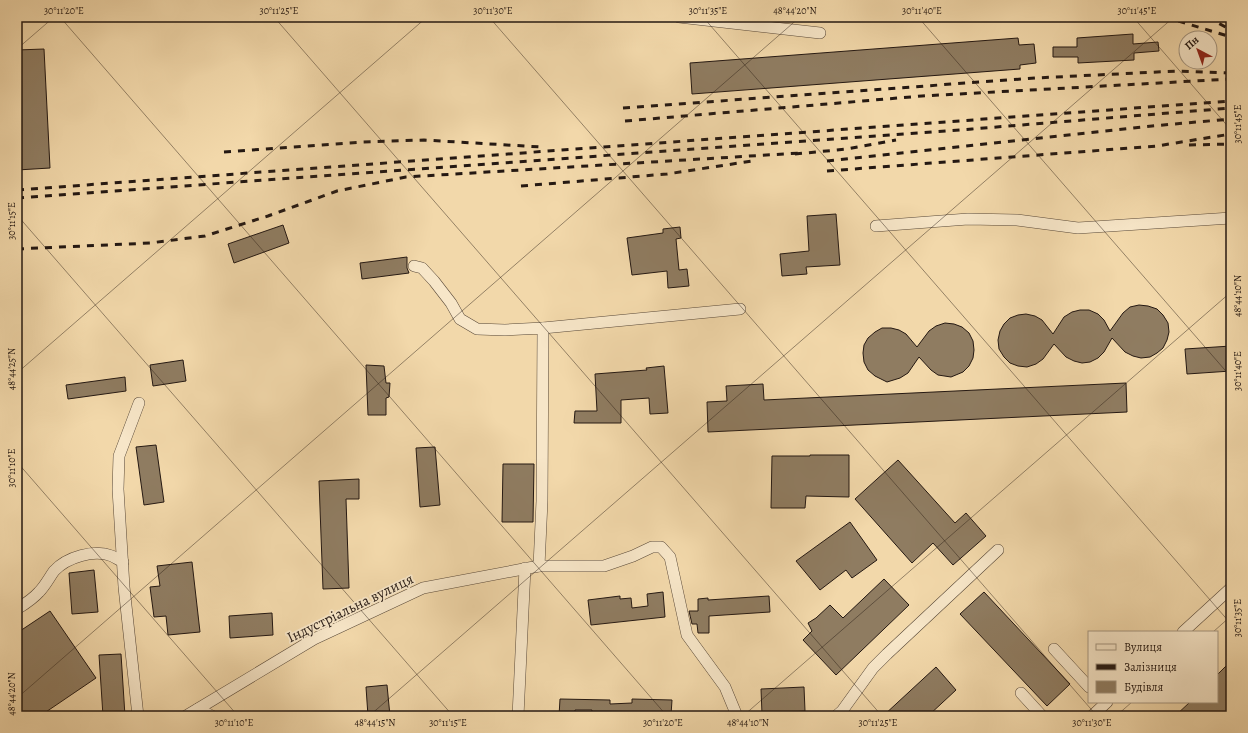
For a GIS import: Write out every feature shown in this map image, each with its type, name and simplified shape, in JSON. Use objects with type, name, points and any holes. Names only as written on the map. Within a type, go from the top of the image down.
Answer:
[{"type":"street","points":[[679,17],[820,33]]},
{"type":"street","points":[[876,226],[968,219],[1017,220],[1078,228],[1231,218]]},
{"type":"street","points":[[414,266],[422,268],[451,303],[460,319],[477,329],[505,330],[543,328],[740,309]]},
{"type":"street","points":[[539,566],[542,501],[543,328]]},
{"type":"street","points":[[138,716],[124,587],[118,489],[119,456],[139,403]]},
{"type":"street","name":"Індустріальна вулиця","points":[[186,716],[314,639],[423,588],[539,566],[604,566],[633,556],[652,547],[661,547],[670,556],[687,635],[725,687],[737,716]]},
{"type":"street","points":[[836,716],[842,711],[874,668],[887,654],[998,550]]},
{"type":"street","points":[[17,609],[32,599],[40,591],[55,570],[67,561],[92,554],[103,554],[112,556],[123,562]]},
{"type":"street","points":[[518,716],[525,568]]},
{"type":"street","points":[[1185,631],[1231,588]]},
{"type":"street","points":[[1054,649],[1088,686]]},
{"type":"street","points":[[1021,693],[1042,716]]},
{"type":"street","points":[[1092,716],[1105,703]]},
{"type":"street","points":[[198,709],[212,716]]},
{"type":"building","points":[[1133,34],[1133,44],[1158,42],[1159,51],[1134,53],[1134,60],[1078,63],[1078,57],[1053,57],[1053,47],[1077,47],[1077,38]]},
{"type":"building","points":[[1018,38],[1019,45],[1034,44],[1036,63],[1020,65],[1020,69],[692,94],[690,63]]},
{"type":"building","points":[[44,49],[50,168],[17,170],[17,50]]},
{"type":"building","points":[[836,214],[840,265],[806,267],[807,274],[782,276],[780,254],[809,251],[807,216]]},
{"type":"building","points":[[283,225],[289,243],[234,263],[228,244]]},
{"type":"building","points":[[680,227],[681,238],[676,239],[679,270],[687,269],[689,286],[668,288],[667,271],[632,275],[627,238],[663,233],[663,229]]},
{"type":"building","points":[[407,257],[407,268],[409,273],[362,279],[360,263]]},
{"type":"building","points":[[1139,305],[1157,309],[1168,323],[1169,332],[1163,348],[1150,357],[1141,358],[1125,352],[1112,338],[1104,352],[1098,358],[1090,362],[1082,363],[1066,357],[1054,344],[1043,359],[1036,364],[1027,367],[1010,363],[999,349],[998,340],[1000,331],[1010,318],[1018,315],[1026,314],[1035,316],[1042,320],[1053,334],[1064,317],[1072,312],[1089,310],[1098,314],[1104,320],[1110,331],[1123,313],[1130,307]]},
{"type":"building","points":[[945,323],[962,327],[969,333],[973,341],[973,358],[969,366],[963,372],[951,377],[938,375],[919,357],[908,373],[900,378],[887,382],[875,376],[868,370],[864,362],[864,345],[868,338],[875,332],[882,328],[899,330],[906,334],[917,347],[929,331],[936,326]]},
{"type":"building","points":[[1231,346],[1231,371],[1187,374],[1185,349]]},
{"type":"building","points":[[183,360],[186,381],[153,386],[150,365]]},
{"type":"building","points":[[366,365],[384,366],[386,383],[390,383],[389,397],[386,398],[386,415],[368,415]]},
{"type":"building","points":[[664,366],[668,413],[650,414],[649,398],[621,400],[621,423],[574,423],[575,411],[597,411],[595,374],[647,370],[646,368]]},
{"type":"building","points":[[125,377],[126,391],[68,399],[66,385]]},
{"type":"building","points":[[1126,383],[1127,412],[708,432],[707,402],[727,401],[726,386],[763,384],[764,400]]},
{"type":"building","points":[[156,445],[164,502],[144,505],[136,447]]},
{"type":"building","points":[[435,447],[440,505],[420,507],[416,448]]},
{"type":"building","points":[[849,455],[849,497],[806,496],[805,508],[771,508],[772,456]]},
{"type":"building","points":[[898,460],[955,523],[966,513],[986,536],[953,565],[933,543],[912,563],[855,499]]},
{"type":"building","points":[[503,464],[534,464],[533,522],[502,522]]},
{"type":"building","points":[[359,479],[359,499],[346,499],[349,588],[323,589],[319,481]]},
{"type":"building","points":[[850,522],[877,560],[852,578],[846,570],[820,590],[796,561]]},
{"type":"building","points":[[192,562],[200,632],[168,635],[166,616],[154,617],[150,587],[160,586],[157,566]]},
{"type":"building","points":[[94,570],[98,612],[72,614],[69,573]]},
{"type":"building","points":[[884,579],[909,605],[836,675],[803,640],[812,631],[808,623],[830,605],[843,618]]},
{"type":"building","points":[[663,592],[665,617],[591,625],[588,600],[620,596],[620,599],[631,598],[632,608],[648,606],[647,594]]},
{"type":"building","points":[[984,592],[1070,684],[1047,706],[960,614]]},
{"type":"building","points":[[769,596],[770,612],[709,616],[709,633],[698,633],[697,624],[692,624],[689,611],[698,611],[698,599],[708,598],[708,600]]},
{"type":"building","points":[[50,611],[96,678],[40,716],[17,716],[17,633]]},
{"type":"building","points":[[272,613],[273,635],[230,638],[229,616]]},
{"type":"building","points":[[121,654],[125,716],[103,716],[99,655]]},
{"type":"building","points":[[1231,661],[1231,716],[1175,716],[1189,703],[1218,703],[1218,674]]},
{"type":"building","points":[[936,667],[956,690],[928,716],[883,716]]},
{"type":"building","points":[[387,685],[390,716],[368,716],[366,687]]},
{"type":"building","points":[[804,687],[805,711],[762,714],[761,689]]},
{"type":"building","points":[[560,699],[610,700],[610,704],[632,703],[632,699],[672,700],[671,715],[591,716],[592,710],[575,710],[575,716],[559,716]]},
{"type":"railway","points":[[1165,17],[1231,37]]},
{"type":"railway","points":[[1207,17],[1231,30]]},
{"type":"railway","points":[[623,108],[1035,78],[1178,71],[1231,73]]},
{"type":"railway","points":[[625,121],[922,96],[1231,79]]},
{"type":"railway","points":[[17,190],[1231,101]]},
{"type":"railway","points":[[17,198],[972,129],[1231,108]]},
{"type":"railway","points":[[827,161],[1152,126],[1231,119]]},
{"type":"railway","points":[[827,171],[1157,146],[1231,134]]},
{"type":"railway","points":[[224,152],[362,142],[424,140],[541,147]]},
{"type":"railway","points":[[795,154],[847,149],[896,140]]},
{"type":"railway","points":[[1189,145],[1231,144]]},
{"type":"railway","points":[[17,249],[150,243],[205,236],[268,216],[337,191],[406,177],[800,153]]},
{"type":"railway","points":[[521,186],[667,174],[752,161]]}]
